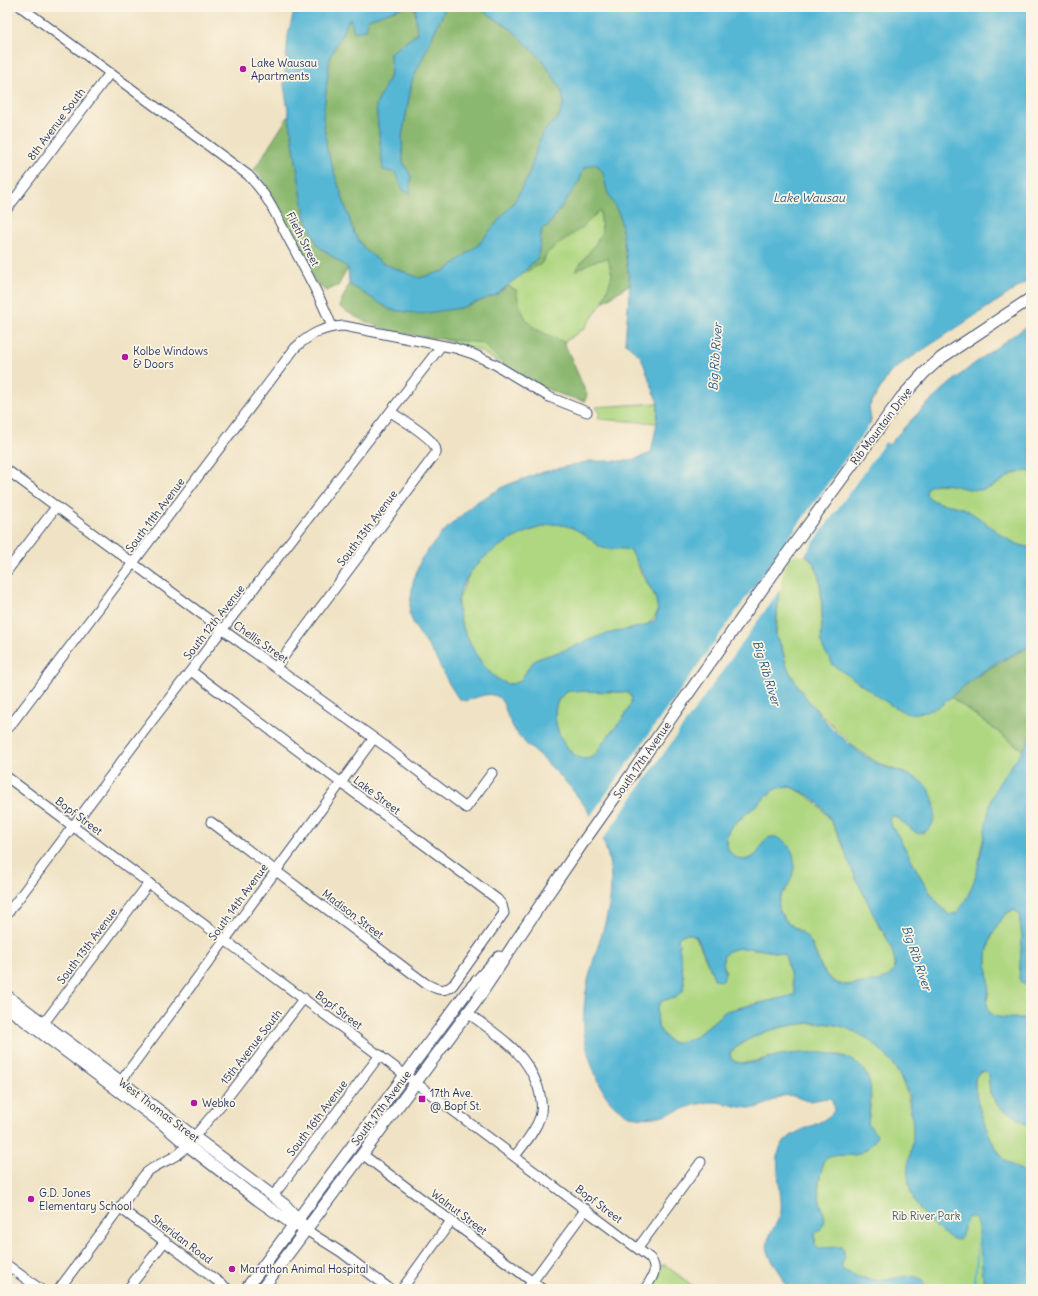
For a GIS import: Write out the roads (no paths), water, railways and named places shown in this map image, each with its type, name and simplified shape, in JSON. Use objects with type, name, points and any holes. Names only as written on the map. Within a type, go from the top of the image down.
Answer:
[{"type":"main road","name":"Rib Mountain Drive","points":[[763,588],[887,416],[911,386],[937,360],[1031,298]]},
{"type":"main road","name":"South 17th Avenue","points":[[262,1289],[468,1013],[584,841],[763,588]]},
{"type":"main road","name":"South 17th Avenue","points":[[246,1289],[470,988],[521,933]]},
{"type":"main road","name":"West Thomas Street","points":[[7,996],[121,1081],[266,1206],[296,1222],[306,1230]]},
{"type":"main road","name":"West Thomas Street","points":[[7,1007],[152,1115],[273,1196],[286,1206],[296,1222]]},
{"type":"street","name":"Flieth Street","points":[[21,7],[248,175],[255,182],[279,218],[324,305],[332,327]]},
{"type":"street","name":"8th Avenue South","points":[[7,209],[110,73]]},
{"type":"street","points":[[332,327],[355,328],[441,346],[484,359],[549,397],[587,412]]},
{"type":"street","name":"South 11th Avenue","points":[[7,730],[296,348],[316,332],[332,327]]},
{"type":"street","name":"South 12th Avenue","points":[[7,914],[191,671],[441,346]]},
{"type":"street","name":"South 13th Avenue","points":[[276,667],[436,453],[436,446],[431,440],[391,412]]},
{"type":"street","name":"Chellis Street","points":[[7,470],[223,630],[374,738],[466,808],[492,773]]},
{"type":"street","points":[[7,570],[56,507]]},
{"type":"street","name":"Lake Street","points":[[191,671],[501,903],[504,909],[503,916],[476,953]]},
{"type":"street","name":"South 14th Avenue","points":[[121,1081],[374,738]]},
{"type":"street","name":"Bopf Street","points":[[7,777],[638,1248],[655,1264],[655,1273],[645,1289]]},
{"type":"street","name":"Madison Street","points":[[211,822],[425,983],[435,988],[445,990],[450,988],[476,953]]},
{"type":"street","name":"South 13th Avenue","points":[[44,1023],[149,883]]},
{"type":"street","name":"15th Avenue South","points":[[59,1289],[149,1171],[174,1157],[190,1141],[227,1098],[304,998]]},
{"type":"street","points":[[468,1013],[521,1055],[536,1082],[542,1107],[541,1116],[537,1125],[515,1156]]},
{"type":"street","name":"South 16th Avenue","points":[[273,1196],[380,1055]]},
{"type":"street","name":"Walnut Street","points":[[362,1154],[452,1221],[529,1285],[542,1289]]},
{"type":"street","points":[[638,1248],[701,1162]]},
{"type":"street","name":"Sheridan Road","points":[[120,1208],[228,1289]]},
{"type":"street","points":[[529,1285],[586,1209]]},
{"type":"street","points":[[402,1289],[452,1221]]},
{"type":"street","name":"West Thomas Street","points":[[306,1230],[344,1255],[390,1289]]},
{"type":"street","points":[[128,1289],[165,1242]]},
{"type":"street","points":[[7,1265],[40,1289]]},
{"type":"water","points":[[295,7],[404,7],[368,19],[366,30],[354,32],[350,18],[330,57],[323,117],[327,150],[354,233],[365,250],[382,263],[419,278],[445,271],[478,245],[514,202],[528,177],[542,133],[558,118],[564,103],[561,89],[543,61],[512,30],[478,7],[1031,7],[1031,279],[901,364],[889,374],[869,407],[871,420],[867,432],[889,445],[920,411],[955,379],[992,350],[1031,324],[1031,471],[1015,473],[984,490],[972,490],[946,484],[939,484],[927,488],[926,494],[930,498],[940,503],[963,508],[1006,538],[1022,546],[1031,548],[1031,646],[999,661],[976,676],[940,706],[926,712],[908,714],[892,706],[833,665],[821,642],[822,597],[818,573],[808,556],[797,552],[793,552],[784,562],[780,574],[776,637],[782,649],[788,669],[815,710],[827,723],[853,747],[866,756],[885,767],[919,780],[929,790],[934,803],[935,816],[930,828],[925,832],[918,834],[895,816],[890,817],[889,822],[931,894],[949,915],[957,913],[965,901],[976,874],[991,801],[998,784],[1027,744],[1031,736],[1031,862],[1029,868],[1031,871],[1031,991],[1019,979],[1022,937],[1019,914],[1014,910],[1004,916],[999,922],[992,936],[987,959],[989,984],[987,1003],[989,1011],[994,1016],[1004,1018],[1031,1018],[1031,1131],[1023,1121],[999,1107],[990,1093],[988,1074],[985,1071],[979,1072],[976,1077],[975,1088],[984,1121],[999,1153],[1013,1166],[1031,1173],[1031,1289],[984,1289],[979,1232],[975,1218],[971,1217],[966,1219],[962,1236],[959,1240],[953,1239],[931,1223],[919,1208],[911,1193],[908,1177],[908,1166],[913,1135],[912,1113],[908,1093],[893,1064],[882,1051],[856,1032],[841,1026],[825,1023],[808,1023],[787,1026],[766,1032],[747,1040],[730,1053],[731,1059],[736,1062],[749,1063],[781,1055],[805,1053],[832,1054],[855,1062],[864,1070],[869,1081],[871,1091],[868,1124],[877,1137],[870,1146],[857,1154],[829,1157],[823,1161],[819,1191],[820,1202],[825,1220],[824,1224],[815,1234],[815,1246],[820,1248],[842,1247],[845,1257],[842,1263],[842,1269],[856,1276],[886,1280],[913,1276],[923,1282],[926,1289],[786,1289],[783,1278],[772,1261],[767,1246],[781,1211],[778,1165],[780,1149],[788,1138],[829,1116],[834,1111],[832,1099],[824,1098],[811,1101],[787,1095],[779,1097],[757,1108],[710,1102],[665,1115],[642,1118],[631,1116],[620,1110],[605,1095],[600,1086],[587,1051],[584,1027],[586,989],[606,920],[611,892],[609,861],[599,831],[592,817],[573,790],[538,754],[526,744],[517,733],[508,718],[502,702],[497,696],[483,695],[465,701],[458,698],[435,656],[415,627],[409,613],[413,582],[421,559],[442,533],[475,503],[507,485],[539,473],[590,461],[630,461],[651,453],[657,423],[658,403],[641,357],[625,342],[630,284],[620,216],[607,191],[603,172],[596,164],[584,168],[579,182],[548,226],[542,228],[538,257],[522,274],[496,295],[460,308],[421,314],[391,310],[349,284],[348,268],[318,246],[305,216],[284,85],[288,35]],"holes":[[[553,524],[564,525],[573,528],[600,547],[631,551],[655,596],[658,611],[655,620],[645,626],[605,634],[537,659],[531,664],[520,681],[511,684],[501,681],[482,664],[467,637],[458,611],[458,601],[462,586],[470,573],[481,561],[508,541],[539,528]],[[569,691],[627,692],[632,697],[626,713],[596,753],[592,757],[583,759],[574,755],[566,746],[560,734],[556,722],[555,709],[560,698]],[[787,786],[808,795],[819,804],[835,828],[855,876],[891,947],[895,964],[894,970],[883,980],[850,985],[838,984],[832,981],[821,966],[810,942],[784,918],[779,907],[779,901],[788,886],[794,870],[793,853],[784,841],[776,837],[768,838],[754,856],[742,860],[734,856],[728,850],[726,839],[728,832],[733,825],[775,789]],[[692,934],[697,937],[715,980],[723,981],[725,973],[723,960],[725,954],[730,950],[747,948],[785,955],[795,992],[794,995],[726,1011],[695,1037],[677,1043],[671,1042],[665,1037],[658,1027],[657,1009],[660,1003],[664,1000],[675,998],[683,991],[684,982],[678,939],[681,935]]]},
{"type":"water","points":[[415,7],[446,7],[412,81],[402,137],[403,162],[411,176],[410,194],[403,190],[396,173],[383,170],[376,106],[391,73],[390,53],[417,34]]},
{"type":"waterway","points":[[974,1289],[979,1236]]},
{"type":"place","name":"Lake Wausau Apartments","points":[[243,69]]},
{"type":"place","name":"Kolbe Windows & Doors","points":[[125,357]]},
{"type":"place","name":"17th Ave. @ Bopf St.","points":[[422,1099]]},
{"type":"place","name":"Webko","points":[[194,1103]]},
{"type":"place","name":"G.D. Jones Elementary School","points":[[31,1199]]},
{"type":"place","name":"Marathon Animal Hospital","points":[[232,1269]]},
{"type":"water label","name":"Lake Wausau","points":[[809,197]]},
{"type":"water label","name":"Big Rib River","points":[[715,357]]},
{"type":"water label","name":"Big Rib River","points":[[767,673]]},
{"type":"water label","name":"Big Rib River","points":[[917,958]]},
{"type":"park label","name":"Rib River Park","points":[[926,1216]]}]
